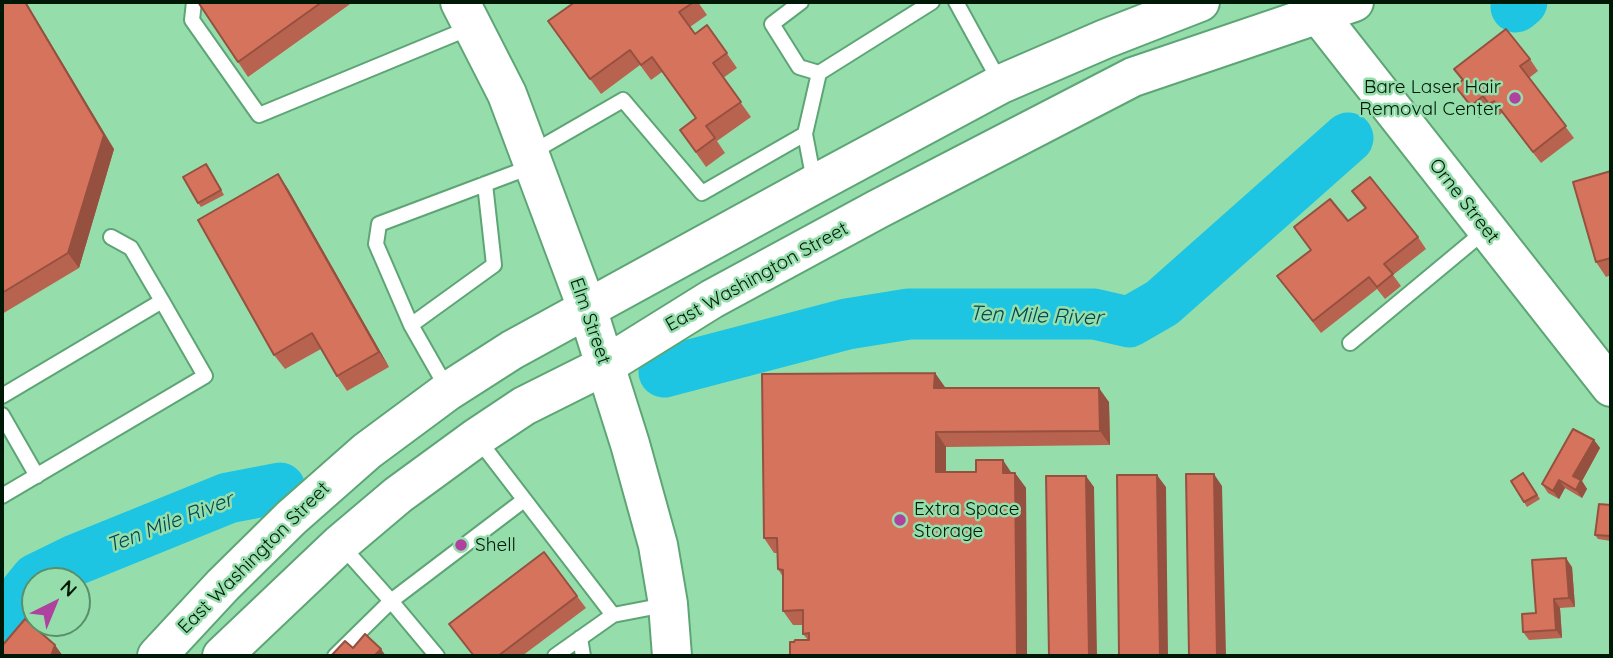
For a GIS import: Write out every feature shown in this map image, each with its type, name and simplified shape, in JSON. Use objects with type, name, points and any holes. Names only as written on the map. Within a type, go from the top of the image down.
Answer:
[{"type":"main road","name":"East Washington Street","points":[[157,656],[223,585],[366,451],[448,391],[512,350],[1001,84],[1200,2]]},
{"type":"main road","name":"East Washington Street","points":[[222,656],[340,544],[398,495],[524,406],[606,365],[712,299],[878,209],[1133,77],[1354,2]]},
{"type":"main road","name":"Elm Street","points":[[466,14],[507,94],[606,365],[658,545],[668,604],[672,656]]},
{"type":"main road","name":"Orne Street","points":[[1318,14],[1611,387]]},
{"type":"lane","points":[[194,2],[192,20],[258,115],[466,14]]},
{"type":"lane","points":[[802,2],[772,24],[799,67],[820,73]]},
{"type":"lane","points":[[815,184],[805,134],[820,73],[932,2]]},
{"type":"lane","points":[[956,2],[1001,84]]},
{"type":"lane","points":[[448,391],[411,325],[376,244],[379,224],[485,184],[532,160],[622,100],[702,193],[805,134]]},
{"type":"lane","points":[[411,325],[494,265],[485,184]]},
{"type":"lane","points":[[1350,343],[1487,230]]},
{"type":"lane","points":[[2,496],[205,376],[131,248],[111,237]]},
{"type":"lane","points":[[2,396],[162,301]]},
{"type":"lane","points":[[2,415],[37,476]]},
{"type":"lane","points":[[476,438],[612,615]]},
{"type":"lane","points":[[335,656],[391,601],[524,500]]},
{"type":"lane","points":[[340,544],[437,656]]},
{"type":"lane","points":[[555,656],[612,615],[668,604]]},
{"type":"lane","points":[[580,638],[583,656]]},
{"type":"building","points":[[2,2],[25,2],[104,135],[68,253],[2,293]]},
{"type":"building","points":[[198,2],[322,2],[238,62]]},
{"type":"building","points":[[575,2],[694,2],[679,12],[695,34],[707,25],[727,53],[713,63],[741,102],[706,126],[715,138],[696,152],[680,130],[696,118],[652,57],[641,65],[630,50],[590,79],[548,21]]},
{"type":"building","points":[[1506,29],[1530,59],[1520,66],[1566,126],[1533,152],[1494,101],[1489,104],[1483,96],[1471,106],[1455,86],[1463,80],[1454,69]]},
{"type":"building","points":[[206,164],[221,190],[198,203],[183,177]]},
{"type":"building","points":[[1611,171],[1611,258],[1596,262],[1573,182]]},
{"type":"building","points":[[278,174],[379,352],[337,376],[312,333],[274,355],[198,220]]},
{"type":"building","points":[[1370,177],[1418,237],[1384,264],[1393,274],[1377,287],[1369,277],[1313,321],[1277,276],[1311,250],[1294,227],[1330,199],[1348,221],[1366,208],[1352,191]]},
{"type":"building","name":"Extra Space Storage","points":[[935,373],[934,388],[1099,388],[1100,431],[936,432],[936,472],[976,472],[976,460],[1003,460],[1003,473],[1015,473],[1017,656],[790,656],[790,642],[809,640],[809,633],[803,634],[803,610],[783,611],[783,570],[778,569],[777,538],[764,538],[762,374]]},
{"type":"building","points":[[1573,429],[1594,440],[1573,476],[1581,480],[1576,490],[1559,480],[1553,491],[1542,484]]},
{"type":"building","points":[[1523,473],[1537,495],[1524,502],[1511,481]]},
{"type":"building","points":[[1186,474],[1214,474],[1217,656],[1189,656]]},
{"type":"building","points":[[1117,475],[1157,475],[1160,656],[1119,656]]},
{"type":"building","points":[[1046,476],[1086,476],[1089,656],[1049,656]]},
{"type":"building","points":[[1599,504],[1611,505],[1611,536],[1595,535]]},
{"type":"building","points":[[544,552],[577,596],[498,656],[474,656],[449,624]]},
{"type":"building","points":[[1566,558],[1569,598],[1554,599],[1556,630],[1523,632],[1522,614],[1536,613],[1532,560]]},
{"type":"building","points":[[21,624],[21,637],[46,637],[55,645],[51,656],[2,656],[2,646]]},
{"type":"building","points":[[365,634],[381,649],[374,656],[331,656],[345,641],[353,648]]},
{"type":"waterway","name":"Ten Mile River","points":[[1516,7],[1522,2]]},
{"type":"waterway","name":"Ten Mile River","points":[[664,372],[847,324],[909,314],[1094,314],[1129,322],[1162,303],[1348,138]]},
{"type":"waterway","name":"Ten Mile River","points":[[2,621],[36,579],[75,560],[228,498],[280,488]]},
{"type":"place","name":"Bare Laser Hair Removal Center","points":[[1515,98]]},
{"type":"place","name":"Extra Space Storage","points":[[900,520]]},
{"type":"place","name":"Shell","points":[[461,545]]}]
